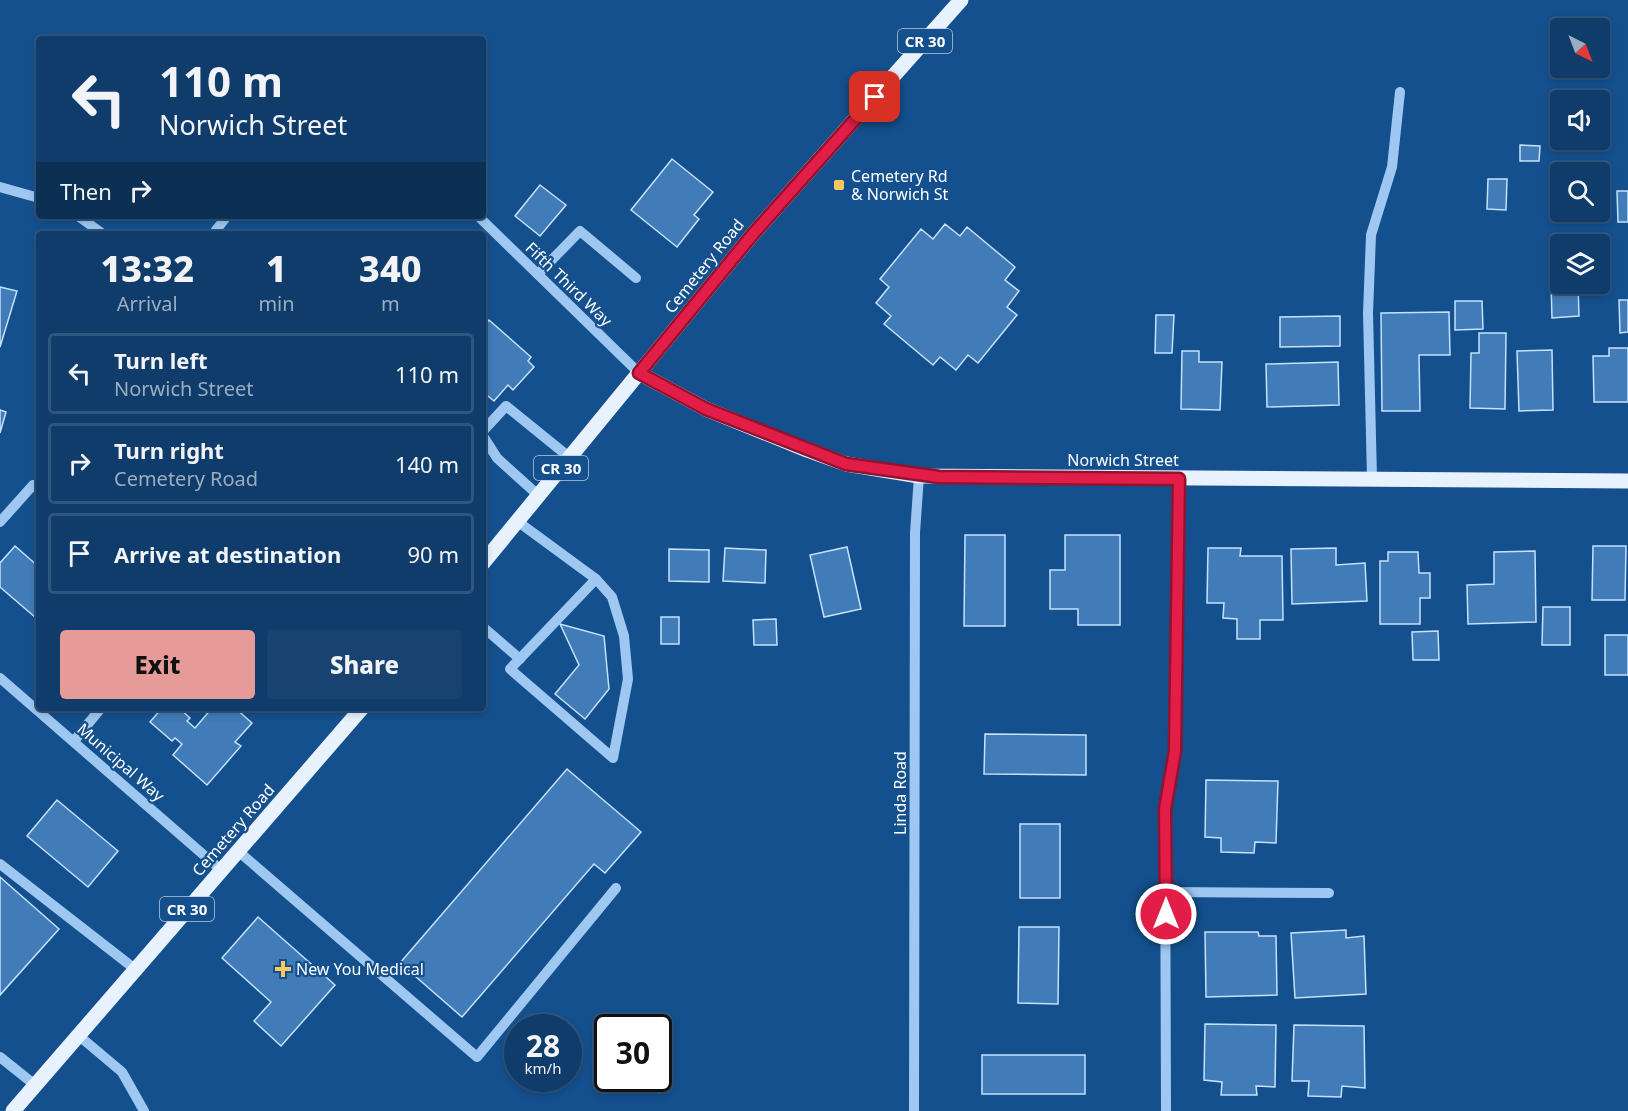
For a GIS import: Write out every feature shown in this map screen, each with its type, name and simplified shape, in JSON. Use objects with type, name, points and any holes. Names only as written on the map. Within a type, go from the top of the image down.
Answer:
[{"type":"main road","name":"Cemetery Road","points":[[486,559],[753,234],[961,0]]},
{"type":"main road","name":"Norwich Street","points":[[639,373],[706,409],[807,450],[846,464],[919,476],[1628,481]]},
{"type":"main road","name":"Cemetery Road","points":[[13,1111],[359,711]]},
{"type":"street","points":[[1372,478],[1368,313],[1371,235],[1392,167],[1400,92]]},
{"type":"street","points":[[0,187],[36,197]]},
{"type":"street","points":[[82,219],[99,231]]},
{"type":"street","name":"Fifth Third Way","points":[[481,219],[639,373]]},
{"type":"street","points":[[538,274],[580,231],[636,278]]},
{"type":"street","points":[[486,429],[506,406],[569,457]]},
{"type":"street","points":[[486,438],[497,458],[538,495]]},
{"type":"street","name":"Linda Road","points":[[914,1111],[915,533],[919,476]]},
{"type":"street","points":[[1166,1111],[1165,809],[1175,751],[1179,479]]},
{"type":"street","points":[[0,522],[33,485],[36,488]]},
{"type":"street","points":[[517,521],[596,579],[612,597],[624,636],[628,679],[613,758],[510,669],[596,579]]},
{"type":"street","points":[[486,630],[520,659]]},
{"type":"street","name":"Municipal Way","points":[[0,678],[36,709]]},
{"type":"street","name":"Municipal Way","points":[[39,711],[221,870]]},
{"type":"street","points":[[74,741],[99,711]]},
{"type":"street","points":[[238,851],[477,1057],[616,888]]},
{"type":"street","points":[[0,864],[135,969]]},
{"type":"street","points":[[1166,892],[1329,893]]},
{"type":"street","points":[[78,1035],[122,1072],[144,1111]]},
{"type":"street","points":[[0,1058],[35,1085]]},
{"type":"building","points":[[1520,145],[1540,146],[1539,161],[1520,161]]},
{"type":"building","points":[[672,159],[713,192],[694,215],[699,219],[677,247],[631,210]]},
{"type":"building","points":[[1488,179],[1507,179],[1506,210],[1487,209]]},
{"type":"building","points":[[540,185],[566,205],[540,236],[515,216]]},
{"type":"building","points":[[1617,191],[1628,191],[1628,222],[1618,222]]},
{"type":"building","points":[[945,224],[960,236],[967,227],[1015,267],[1005,280],[1019,291],[1007,307],[1017,315],[978,363],[968,355],[956,370],[940,357],[933,365],[884,324],[891,316],[876,303],[889,287],[880,279],[921,229],[933,239]]},
{"type":"building","points":[[0,287],[17,291],[0,347]]},
{"type":"building","points":[[1551,294],[1578,294],[1579,316],[1552,318]]},
{"type":"building","points":[[1619,300],[1628,300],[1628,332],[1620,333]]},
{"type":"building","points":[[1455,301],[1482,301],[1483,329],[1455,330]]},
{"type":"building","points":[[1449,312],[1450,355],[1419,355],[1420,411],[1382,411],[1381,313]]},
{"type":"building","points":[[1156,315],[1174,315],[1172,353],[1155,353]]},
{"type":"building","points":[[1340,316],[1340,346],[1280,347],[1280,317]]},
{"type":"building","points":[[489,320],[531,357],[528,361],[534,367],[513,390],[508,385],[494,401],[486,394],[486,324]]},
{"type":"building","points":[[1479,333],[1506,333],[1505,409],[1470,408],[1471,353],[1479,353]]},
{"type":"building","points":[[1609,348],[1628,348],[1628,402],[1594,402],[1593,356],[1609,356]]},
{"type":"building","points":[[1552,350],[1553,410],[1519,411],[1517,351]]},
{"type":"building","points":[[1182,351],[1199,351],[1199,362],[1222,362],[1220,410],[1181,409]]},
{"type":"building","points":[[1338,362],[1339,405],[1267,407],[1266,364]]},
{"type":"building","points":[[0,410],[6,412],[0,433]]},
{"type":"building","points":[[965,535],[1005,535],[1005,626],[964,626]]},
{"type":"building","points":[[1065,535],[1120,535],[1120,625],[1078,625],[1078,609],[1050,609],[1050,570],[1065,570]]},
{"type":"building","points":[[15,546],[36,564],[36,618],[0,587],[0,563]]},
{"type":"building","points":[[1593,546],[1626,546],[1625,600],[1592,600]]},
{"type":"building","points":[[847,547],[861,609],[824,617],[810,555]]},
{"type":"building","points":[[725,548],[766,550],[765,583],[723,581]]},
{"type":"building","points":[[1208,548],[1241,548],[1240,556],[1282,556],[1283,620],[1260,620],[1260,639],[1237,639],[1237,619],[1223,618],[1224,603],[1207,603]]},
{"type":"building","points":[[1336,548],[1336,565],[1365,563],[1367,601],[1292,604],[1291,549]]},
{"type":"building","points":[[669,549],[709,550],[709,582],[669,581]]},
{"type":"building","points":[[1535,551],[1536,622],[1468,624],[1467,585],[1494,584],[1494,552]]},
{"type":"building","points":[[1388,552],[1418,552],[1419,573],[1430,573],[1430,598],[1420,598],[1420,624],[1380,624],[1380,561],[1388,561]]},
{"type":"building","points":[[1543,607],[1570,607],[1570,645],[1542,645]]},
{"type":"building","points":[[661,617],[679,617],[679,644],[661,644]]},
{"type":"building","points":[[776,619],[777,645],[754,645],[753,620]]},
{"type":"building","points":[[560,624],[604,636],[609,689],[585,719],[555,694],[579,665]]},
{"type":"building","points":[[1438,631],[1439,660],[1413,660],[1412,632]]},
{"type":"building","points":[[1605,635],[1628,635],[1628,675],[1605,675]]},
{"type":"building","points":[[159,711],[182,711],[190,718],[187,721],[195,728],[209,711],[238,711],[252,723],[235,742],[241,746],[207,785],[173,755],[182,744],[175,738],[172,741],[150,722]]},
{"type":"building","points":[[985,734],[1086,735],[1086,775],[984,774]]},
{"type":"building","points":[[567,769],[641,832],[605,873],[594,864],[462,1017],[400,963]]},
{"type":"building","points":[[1206,780],[1278,781],[1276,843],[1255,842],[1254,853],[1221,852],[1221,838],[1205,837]]},
{"type":"building","points":[[57,800],[118,851],[88,887],[27,836]]},
{"type":"building","points":[[1020,824],[1060,824],[1060,898],[1020,898]]},
{"type":"building","points":[[0,877],[59,929],[0,995]]},
{"type":"building","points":[[258,917],[335,985],[281,1046],[254,1021],[271,1002],[222,958]]},
{"type":"building","points":[[1019,927],[1059,927],[1058,1004],[1018,1003]]},
{"type":"building","points":[[1346,930],[1346,938],[1364,936],[1366,994],[1295,998],[1291,933]]},
{"type":"building","points":[[1205,932],[1258,932],[1259,936],[1276,936],[1277,995],[1206,997]]},
{"type":"building","points":[[1205,1024],[1276,1025],[1275,1087],[1256,1086],[1257,1095],[1221,1095],[1222,1082],[1204,1080]]},
{"type":"building","points":[[1294,1025],[1364,1026],[1365,1088],[1342,1086],[1341,1097],[1308,1096],[1309,1081],[1292,1081]]},
{"type":"building","points":[[982,1055],[1085,1055],[1085,1094],[982,1094]]},
{"type":"place","name":"Cemetery Rd & Norwich St","points":[[839,185]]},
{"type":"place","name":"New You Medical","points":[[283,969]]},
{"type":"route","points":[[875,97],[753,234],[639,373],[706,409],[846,464],[939,477],[1179,479],[1175,751],[1165,809],[1166,914]]}]
